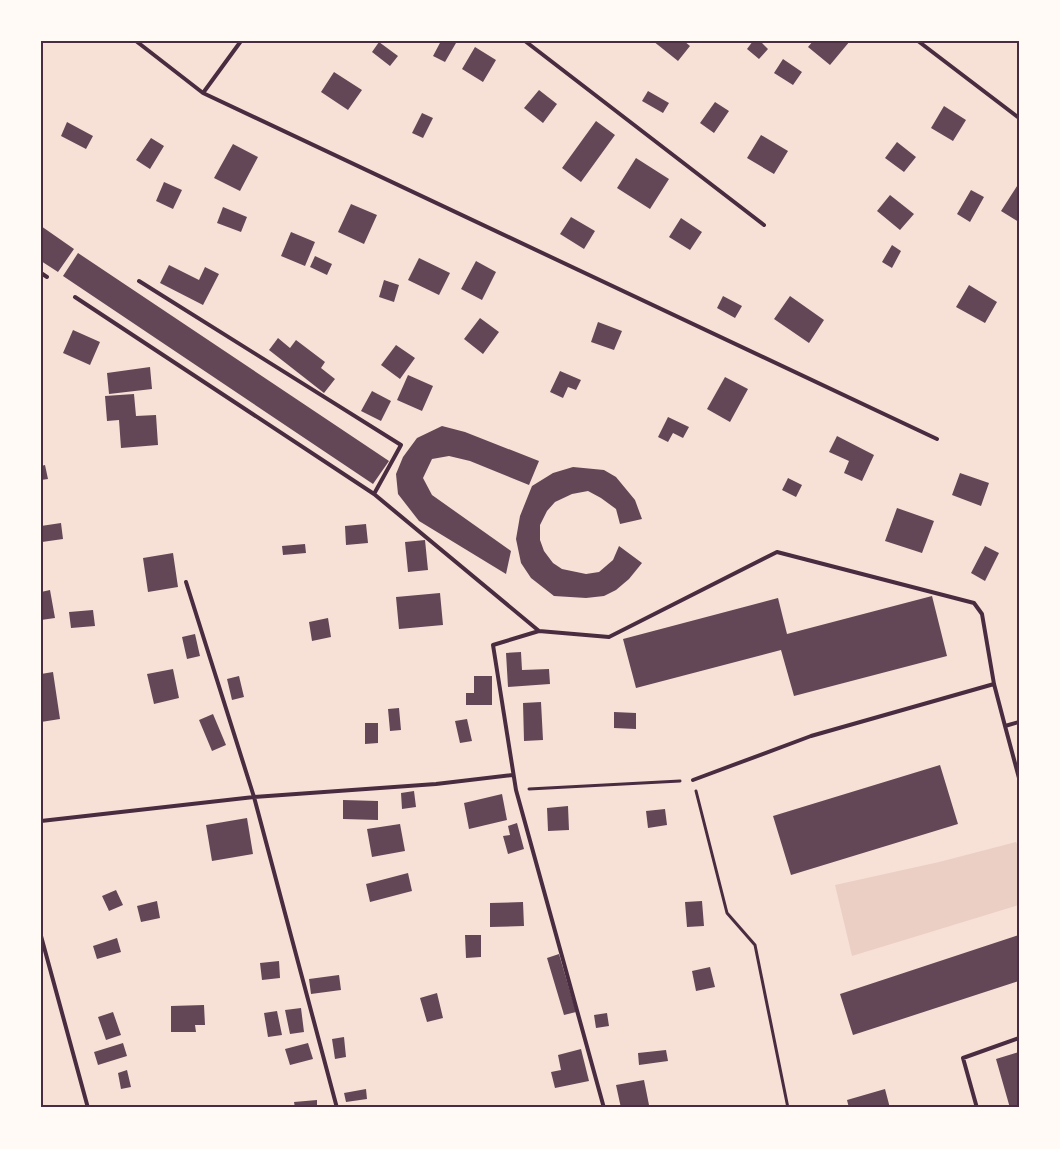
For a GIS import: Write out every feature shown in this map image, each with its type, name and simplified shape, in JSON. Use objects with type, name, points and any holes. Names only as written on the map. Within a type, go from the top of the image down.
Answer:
[{"type":"lane","points":[[136,41],[203,93],[937,439]]},
{"type":"lane","points":[[203,93],[241,41]]},
{"type":"lane","points":[[525,41],[764,225]]},
{"type":"lane","points":[[918,41],[1019,118]]},
{"type":"lane","points":[[41,273],[47,276]]},
{"type":"lane","points":[[139,282],[401,445],[374,494]]},
{"type":"lane","points":[[75,297],[374,494],[538,632]]},
{"type":"lane","points":[[604,1108],[516,790],[493,645],[538,632],[609,637],[777,552],[974,603],[982,614],[994,684],[1019,778]]},
{"type":"lane","points":[[186,582],[254,796],[338,1108]]},
{"type":"lane","points":[[693,780],[812,736],[994,684]]},
{"type":"lane","points":[[1005,726],[1019,722]]},
{"type":"lane","points":[[41,821],[254,796],[436,784],[514,775]]},
{"type":"lane","points":[[41,936],[88,1108]]},
{"type":"lane","points":[[977,1108],[962,1058],[1019,1038]]},
{"type":"path","points":[[516,790],[693,780],[727,913],[755,945],[788,1108]]},
{"type":"shaded area","points":[[1016,842],[1019,848],[1019,905],[852,956],[835,885],[939,862]]},
{"type":"building","points":[[441,41],[456,43],[445,62],[433,56]]},
{"type":"building","points":[[653,41],[684,41],[690,46],[678,61]]},
{"type":"building","points":[[753,41],[760,41],[768,49],[759,59],[747,49]]},
{"type":"building","points":[[813,41],[850,41],[830,65],[808,47]]},
{"type":"building","points":[[379,42],[398,56],[390,66],[372,52]]},
{"type":"building","points":[[475,47],[496,60],[483,82],[462,69]]},
{"type":"building","points":[[783,59],[802,72],[793,85],[774,73]]},
{"type":"building","points":[[334,72],[362,90],[348,110],[321,92]]},
{"type":"building","points":[[539,90],[557,104],[543,123],[524,108]]},
{"type":"building","points":[[648,91],[669,103],[663,113],[642,101]]},
{"type":"building","points":[[715,102],[729,111],[714,133],[700,123]]},
{"type":"building","points":[[944,106],[966,120],[953,141],[931,128]]},
{"type":"building","points":[[422,113],[433,118],[423,138],[412,133]]},
{"type":"building","points":[[596,121],[615,135],[581,182],[562,168]]},
{"type":"building","points":[[67,122],[93,136],[86,149],[61,136]]},
{"type":"building","points":[[761,135],[788,151],[774,174],[747,158]]},
{"type":"building","points":[[151,138],[164,146],[150,169],[136,160]]},
{"type":"building","points":[[897,142],[916,157],[904,172],[885,158]]},
{"type":"building","points":[[233,144],[258,157],[240,191],[214,178]]},
{"type":"building","points":[[636,158],[669,179],[650,209],[617,188]]},
{"type":"building","points":[[164,182],[182,190],[173,209],[156,201]]},
{"type":"building","points":[[1019,183],[1019,222],[1001,211]]},
{"type":"building","points":[[971,190],[984,197],[970,222],[957,214]]},
{"type":"building","points":[[890,195],[914,214],[900,230],[877,211]]},
{"type":"building","points":[[351,204],[377,215],[364,244],[338,232]]},
{"type":"building","points":[[223,207],[247,217],[241,232],[217,223]]},
{"type":"building","points":[[571,217],[595,231],[584,249],[560,234]]},
{"type":"building","points":[[681,218],[702,232],[690,250],[669,237]]},
{"type":"building","points":[[41,226],[74,249],[58,272],[41,261]]},
{"type":"building","points":[[291,232],[315,242],[305,266],[281,256]]},
{"type":"building","points":[[892,245],[901,251],[892,268],[882,262]]},
{"type":"building","points":[[78,253],[389,461],[373,484],[63,276]]},
{"type":"building","points":[[315,256],[332,264],[327,275],[310,267]]},
{"type":"building","points":[[419,258],[450,273],[439,295],[408,280]]},
{"type":"building","points":[[476,261],[496,272],[482,300],[461,289]]},
{"type":"building","points":[[169,265],[199,280],[205,267],[219,274],[203,305],[160,283]]},
{"type":"building","points":[[384,280],[399,285],[394,302],[379,297]]},
{"type":"building","points":[[969,285],[997,302],[985,323],[956,307]]},
{"type":"building","points":[[723,296],[742,306],[735,318],[717,308]]},
{"type":"building","points":[[790,296],[824,320],[809,343],[774,319]]},
{"type":"building","points":[[480,318],[499,332],[483,354],[464,339]]},
{"type":"building","points":[[598,322],[622,331],[614,350],[591,342]]},
{"type":"building","points":[[73,330],[100,342],[90,365],[63,353]]},
{"type":"building","points":[[278,338],[290,348],[296,340],[325,362],[321,368],[335,379],[324,393],[269,350]]},
{"type":"building","points":[[396,345],[415,358],[400,379],[381,365]]},
{"type":"building","points":[[150,367],[152,389],[109,394],[107,373]]},
{"type":"building","points":[[560,371],[581,380],[576,390],[568,387],[563,398],[550,392]]},
{"type":"building","points":[[408,375],[433,386],[422,411],[397,400]]},
{"type":"building","points":[[725,377],[748,389],[730,422],[707,409]]},
{"type":"building","points":[[372,391],[391,401],[381,421],[361,411]]},
{"type":"building","points":[[134,394],[136,416],[156,415],[158,445],[121,448],[119,420],[107,421],[105,396]]},
{"type":"building","points":[[668,417],[689,427],[683,438],[673,433],[668,442],[658,437]]},
{"type":"building","points":[[442,426],[465,432],[539,461],[529,485],[470,461],[449,456],[432,459],[423,478],[432,495],[511,551],[506,574],[419,521],[398,494],[396,474],[403,457],[417,438]]},
{"type":"building","points":[[837,436],[874,455],[862,481],[844,473],[849,461],[829,452]]},
{"type":"building","points":[[45,465],[48,479],[41,480],[41,466]]},
{"type":"building","points":[[573,467],[604,470],[616,477],[635,500],[642,519],[620,524],[616,509],[588,491],[572,494],[555,502],[547,511],[540,525],[540,540],[544,551],[553,563],[562,569],[586,574],[599,572],[613,560],[619,546],[642,563],[629,579],[616,590],[604,596],[586,598],[554,596],[531,578],[521,563],[516,539],[520,516],[532,486],[553,473]]},
{"type":"building","points":[[960,473],[989,483],[981,506],[952,495]]},
{"type":"building","points":[[788,478],[802,485],[796,497],[782,490]]},
{"type":"building","points":[[897,508],[934,521],[922,553],[885,541]]},
{"type":"building","points":[[61,523],[63,539],[42,542],[41,526]]},
{"type":"building","points":[[366,524],[368,543],[346,545],[345,526]]},
{"type":"building","points":[[425,540],[428,570],[408,572],[405,542]]},
{"type":"building","points":[[305,544],[306,553],[283,555],[282,546]]},
{"type":"building","points":[[985,546],[999,553],[985,581],[971,573]]},
{"type":"building","points":[[173,553],[178,587],[148,592],[143,558]]},
{"type":"building","points":[[50,590],[55,618],[41,620],[41,592]]},
{"type":"building","points":[[440,593],[443,625],[399,629],[396,597]]},
{"type":"building","points":[[932,596],[947,656],[794,696],[781,650],[636,688],[623,639],[778,598],[787,634]]},
{"type":"building","points":[[93,610],[95,626],[71,628],[69,612]]},
{"type":"building","points":[[328,618],[331,637],[312,641],[309,622]]},
{"type":"building","points":[[195,634],[200,656],[187,659],[182,637]]},
{"type":"building","points":[[521,652],[522,670],[549,669],[550,684],[508,687],[506,653]]},
{"type":"building","points":[[173,669],[179,698],[154,704],[147,674]]},
{"type":"building","points":[[53,672],[60,719],[41,722],[41,674]]},
{"type":"building","points":[[239,676],[244,697],[232,700],[227,679]]},
{"type":"building","points":[[474,676],[492,676],[492,705],[466,705],[466,693],[474,693]]},
{"type":"building","points":[[541,702],[543,740],[524,741],[523,703]]},
{"type":"building","points":[[399,708],[401,730],[390,731],[388,709]]},
{"type":"building","points":[[614,712],[636,713],[636,729],[614,728]]},
{"type":"building","points":[[213,714],[226,745],[212,751],[199,720]]},
{"type":"building","points":[[467,719],[472,741],[460,743],[455,721]]},
{"type":"building","points":[[365,723],[378,723],[378,743],[365,744]]},
{"type":"building","points":[[940,765],[958,824],[791,875],[773,816]]},
{"type":"building","points":[[414,791],[416,807],[402,809],[401,793]]},
{"type":"building","points":[[502,794],[507,820],[469,829],[464,803]]},
{"type":"building","points":[[343,800],[378,801],[378,820],[343,819]]},
{"type":"building","points":[[568,806],[569,830],[548,831],[547,808]]},
{"type":"building","points":[[665,809],[667,825],[648,828],[646,811]]},
{"type":"building","points":[[247,818],[253,854],[212,861],[206,825]]},
{"type":"building","points":[[517,823],[524,849],[508,854],[503,836],[510,835],[508,826]]},
{"type":"building","points":[[400,824],[405,851],[372,857],[367,829]]},
{"type":"building","points":[[408,873],[412,891],[370,902],[366,884]]},
{"type":"building","points":[[116,890],[123,905],[109,911],[102,896]]},
{"type":"building","points":[[157,901],[160,918],[141,922],[137,906]]},
{"type":"building","points":[[702,901],[704,926],[687,927],[685,902]]},
{"type":"building","points":[[523,902],[524,926],[490,927],[490,903]]},
{"type":"building","points":[[465,935],[481,935],[481,957],[466,958]]},
{"type":"building","points":[[1019,935],[1019,981],[853,1035],[840,994]]},
{"type":"building","points":[[117,938],[121,952],[97,959],[93,946]]},
{"type":"building","points":[[559,954],[576,1012],[564,1015],[547,958]]},
{"type":"building","points":[[279,961],[280,978],[262,980],[260,963]]},
{"type":"building","points":[[710,967],[715,987],[696,991],[692,971]]},
{"type":"building","points":[[339,975],[341,990],[311,994],[309,979]]},
{"type":"building","points":[[437,993],[443,1018],[427,1022],[420,998]]},
{"type":"building","points":[[204,1005],[205,1025],[195,1025],[196,1032],[171,1032],[171,1006]]},
{"type":"building","points":[[301,1008],[304,1032],[290,1034],[285,1010]]},
{"type":"building","points":[[277,1011],[282,1035],[268,1037],[264,1013]]},
{"type":"building","points":[[113,1012],[121,1035],[106,1040],[98,1017]]},
{"type":"building","points":[[607,1013],[609,1026],[596,1028],[594,1015]]},
{"type":"building","points":[[344,1037],[346,1057],[335,1059],[332,1039]]},
{"type":"building","points":[[123,1043],[127,1056],[98,1065],[94,1052]]},
{"type":"building","points":[[308,1043],[313,1059],[290,1065],[285,1049]]},
{"type":"building","points":[[581,1049],[589,1081],[555,1088],[551,1072],[561,1070],[558,1055]]},
{"type":"building","points":[[666,1050],[668,1061],[639,1065],[638,1053]]},
{"type":"building","points":[[1019,1052],[1019,1108],[1010,1108],[996,1059]]},
{"type":"building","points":[[127,1070],[131,1087],[121,1089],[118,1073]]},
{"type":"building","points":[[644,1080],[649,1105],[636,1108],[621,1108],[616,1085]]},
{"type":"building","points":[[366,1089],[367,1099],[346,1102],[344,1093]]},
{"type":"building","points":[[885,1089],[890,1108],[849,1108],[847,1100]]},
{"type":"building","points":[[317,1100],[317,1108],[295,1108],[294,1102]]}]
